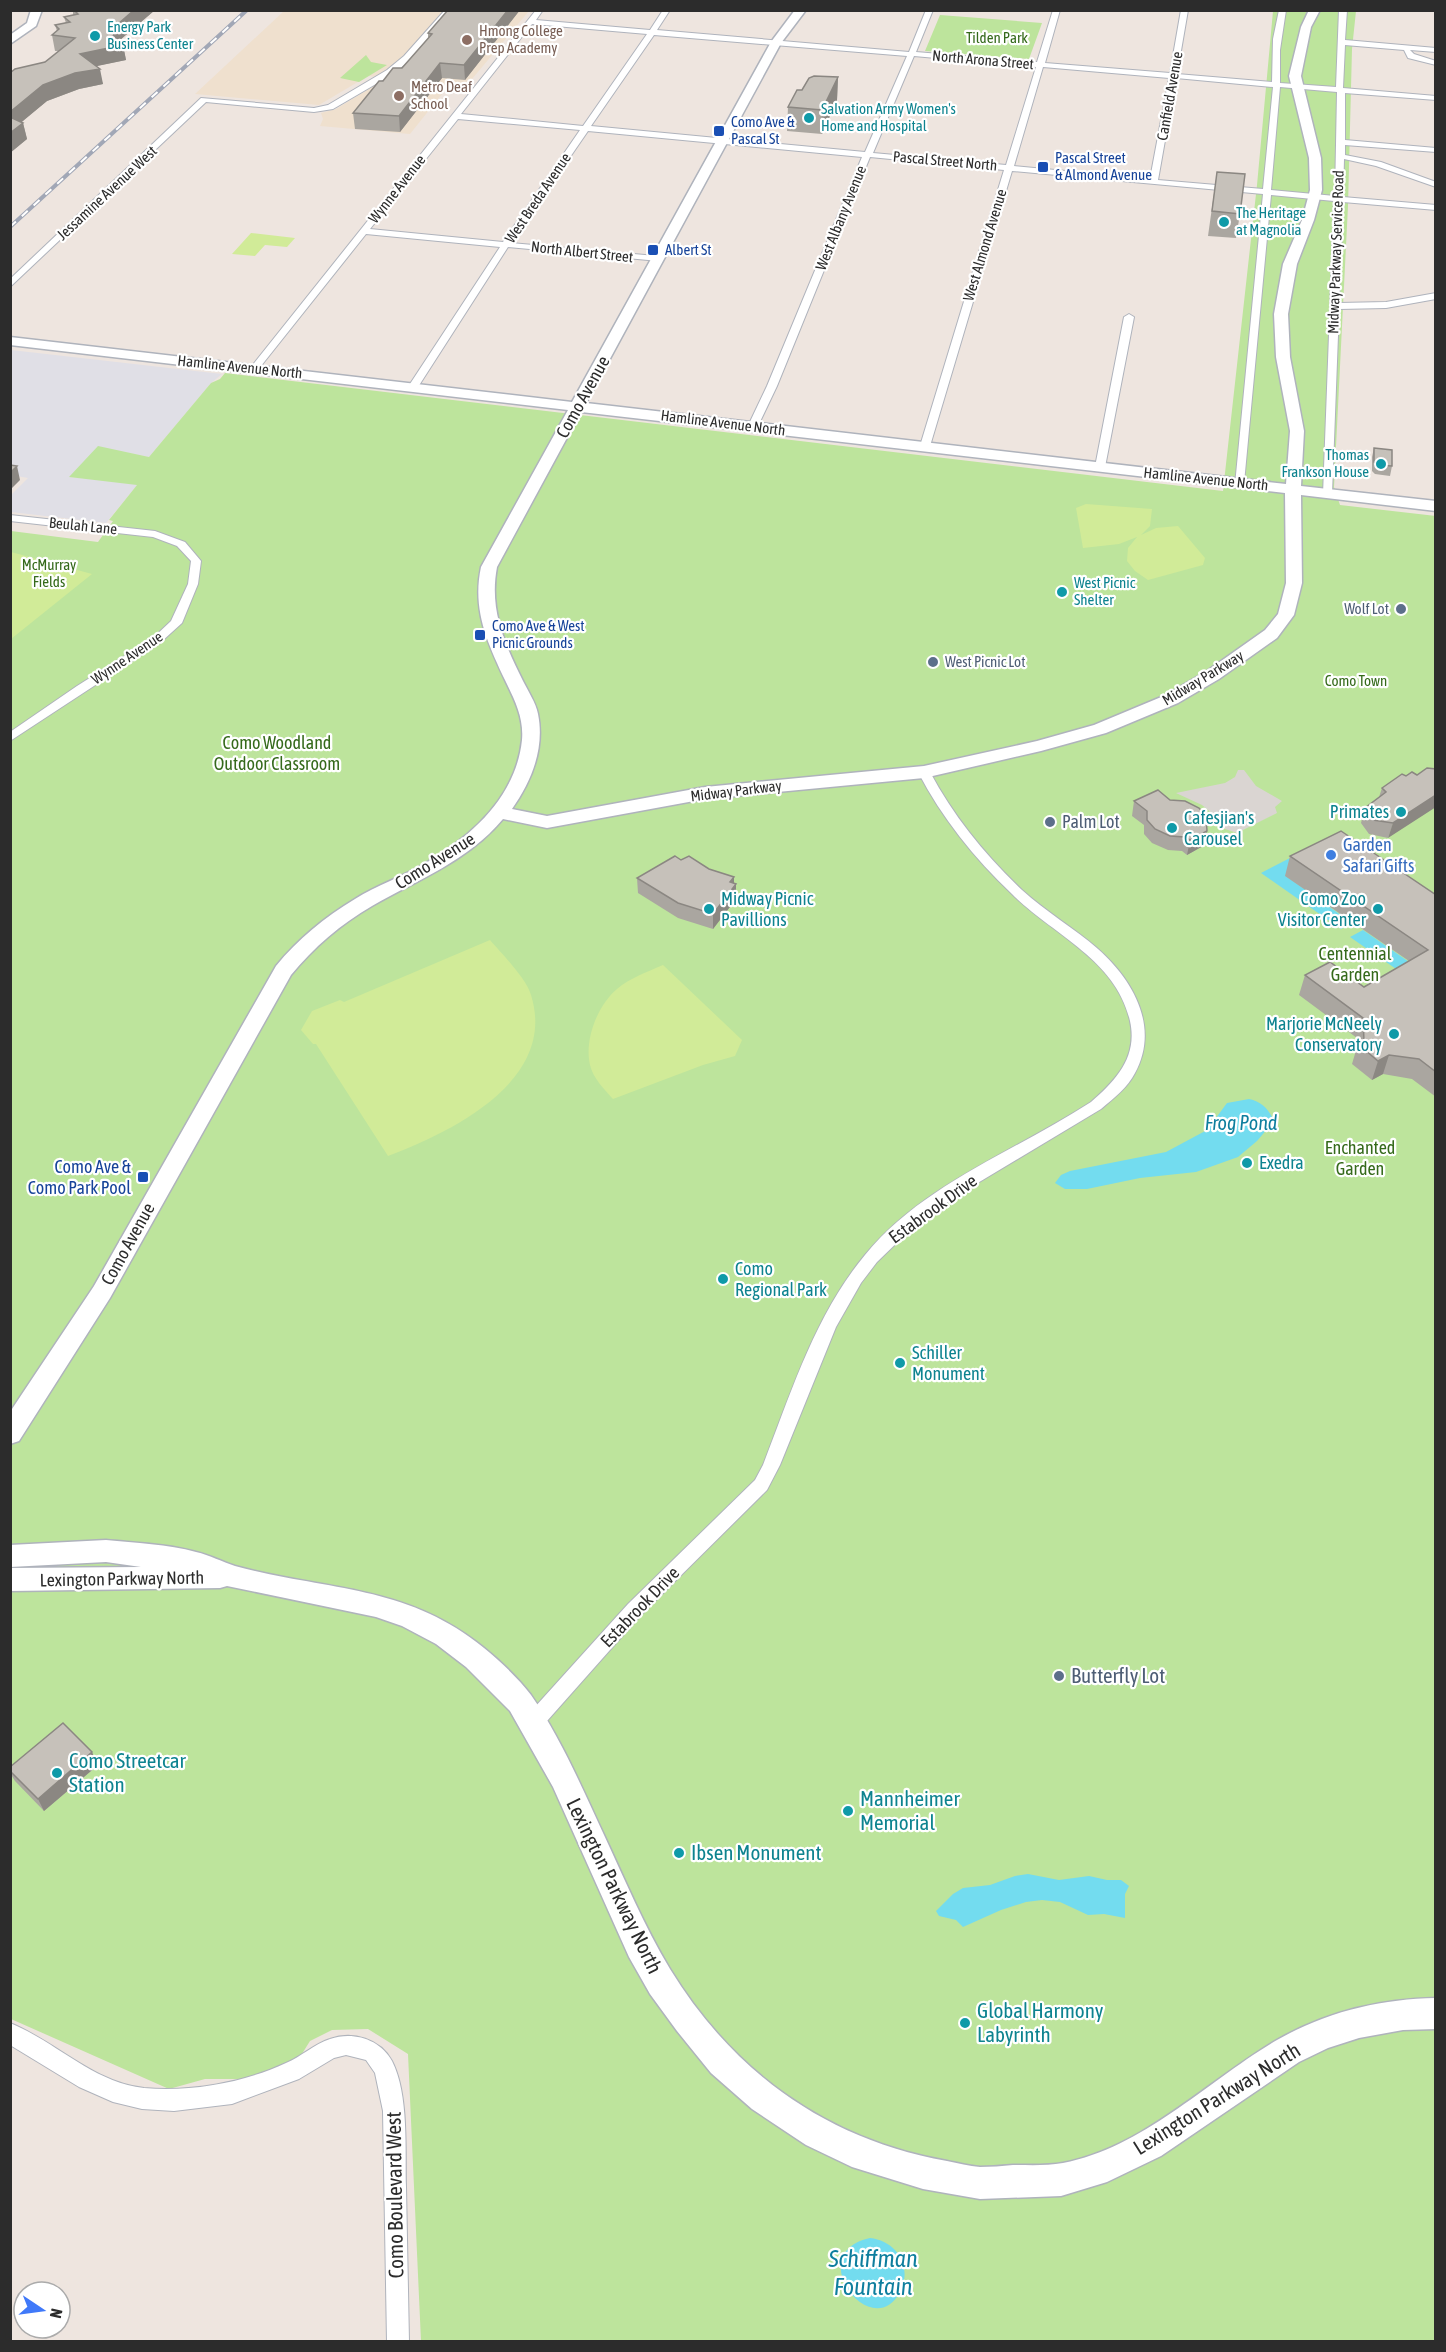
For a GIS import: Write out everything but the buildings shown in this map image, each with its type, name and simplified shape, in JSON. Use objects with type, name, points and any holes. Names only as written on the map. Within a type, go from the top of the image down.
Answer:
[{"type":"street","points":[[10,41],[32,24],[38,10]]},
{"type":"street","name":"Jessamine Avenue West","points":[[10,284],[204,100],[321,110],[336,104],[400,65],[449,10]]},
{"type":"street","name":"Wynne Avenue","points":[[254,369],[540,10]]},
{"type":"street","name":"West Breda Avenue","points":[[413,387],[507,244],[667,10]]},
{"type":"street","name":"Como Avenue","points":[[776,42],[792,10]]},
{"type":"street","name":"Como Avenue","points":[[10,1434],[102,1292],[270,991],[292,959],[308,941],[340,917],[449,856],[501,813],[525,771],[530,756],[531,727],[526,706],[485,610],[483,599],[485,577],[497,550],[579,405],[656,259],[776,42],[801,10]]},
{"type":"street","name":"West Albany Avenue","points":[[753,426],[930,10]]},
{"type":"street","name":"West Almond Avenue","points":[[925,446],[1057,10]]},
{"type":"street","name":"Canfield Avenue","points":[[1154,181],[1185,10]]},
{"type":"street","points":[[1239,483],[1268,192],[1278,43],[1283,10]]},
{"type":"street","name":"Midway Parkway","points":[[501,813],[526,820],[547,822],[705,793],[924,771],[1041,746],[1100,729],[1172,699],[1261,643],[1280,625],[1293,593],[1293,489],[1297,432],[1283,357],[1281,314],[1290,264],[1315,196],[1316,169],[1295,76],[1301,46],[1309,20],[1315,10]]},
{"type":"street","name":"Midway Parkway Service Road","points":[[1327,493],[1341,142],[1343,10]]},
{"type":"street","points":[[10,29],[20,17]]},
{"type":"street","name":"North Arona Street","points":[[530,22],[1436,98]]},
{"type":"street","points":[[1341,42],[1436,50]]},
{"type":"street","points":[[1407,48],[1408,54],[1436,63]]},
{"type":"street","name":"Pascal Street North","points":[[454,116],[1436,208]]},
{"type":"street","points":[[1341,142],[1436,150]]},
{"type":"street","points":[[1340,156],[1378,164],[1436,185]]},
{"type":"street","name":"North Albert Street","points":[[364,231],[656,259]]},
{"type":"street","points":[[1334,306],[1386,305],[1436,296]]},
{"type":"street","points":[[1100,467],[1128,318]]},
{"type":"street","name":"Hamline Avenue North","points":[[10,341],[579,405],[1436,506]]},
{"type":"street","name":"Beulah Lane","points":[[10,518],[156,534]]},
{"type":"street","name":"Wynne Avenue","points":[[10,738],[81,688],[157,640],[176,623],[194,584],[196,561],[181,544],[156,534]]},
{"type":"street","name":"Estabrook Drive","points":[[532,1724],[617,1628],[762,1484],[799,1394],[846,1292],[885,1243],[916,1216],[955,1190],[1020,1150],[1083,1116],[1112,1093],[1131,1066],[1139,1032],[1131,1001],[1119,978],[1100,958],[1022,897],[985,861],[957,828],[924,771]]},
{"type":"street","name":"Lexington Parkway North","points":[[10,1556],[106,1551],[194,1562],[234,1576],[357,1600],[412,1618],[446,1636],[476,1658],[520,1702],[562,1778],[640,1946],[661,1983],[722,2062],[763,2098],[822,2137],[852,2151],[886,2162],[923,2173],[980,2183],[1061,2180],[1107,2166],[1150,2145],[1288,2051],[1322,2034],[1359,2022],[1403,2014],[1436,2013]]},
{"type":"street","name":"Lexington Parkway North","points":[[10,1580],[234,1576]]},
{"type":"street","name":"Como Boulevard West","points":[[10,2033],[38,2048],[86,2080],[113,2091],[142,2098],[174,2100],[232,2093],[292,2072],[330,2049],[346,2045],[357,2046],[373,2053],[384,2068],[394,2111],[398,2342]]},
{"type":"shaded area","points":[[284,11],[529,11],[467,85],[450,84],[410,134],[320,126],[323,119],[321,113],[336,109],[387,78],[368,76],[319,105],[195,94]]},
{"type":"shaded area","points":[[11,350],[222,374],[211,383],[149,457],[98,447],[70,477],[138,484],[106,523],[11,512],[10,496],[28,478],[11,475]]},
{"type":"shaded area","points":[[1238,770],[1244,770],[1256,786],[1282,801],[1275,807],[1277,813],[1237,833],[1225,829],[1218,818],[1202,805],[1176,793],[1225,783],[1235,777]]},
{"type":"green space","name":"Como Regional Park","points":[[1273,11],[1356,11],[1352,49],[1348,206],[1334,487],[1340,505],[1436,516],[1435,2341],[421,2341],[408,2054],[368,2029],[332,2030],[310,2041],[295,2065],[259,2079],[205,2079],[169,2089],[11,2019],[11,531],[98,542],[113,521],[109,520],[137,485],[69,477],[98,446],[149,457],[211,383],[220,379],[225,373],[1223,491],[1257,185]]},
{"type":"green space","name":"Tilden Park","points":[[940,15],[1042,23],[1029,59],[925,51]]},
{"type":"green space","points":[[366,55],[371,62],[387,65],[359,82],[340,78]]},
{"type":"green space","points":[[251,233],[295,238],[287,247],[265,245],[255,256],[232,254]]},
{"type":"green space","points":[[1086,504],[1152,509],[1150,526],[1141,535],[1156,528],[1178,526],[1205,558],[1203,565],[1148,580],[1135,571],[1127,561],[1128,548],[1137,537],[1119,544],[1083,548],[1076,508]]},
{"type":"green space","name":"McMurray Fields","points":[[10,552],[92,574],[11,639]]},
{"type":"green space","points":[[490,940],[519,974],[531,995],[535,1026],[529,1053],[514,1077],[493,1099],[441,1133],[388,1156],[316,1044],[313,1044],[301,1030],[312,1011],[340,1000],[344,1002]]},
{"type":"green space","points":[[663,965],[742,1040],[735,1056],[703,1065],[613,1099],[591,1070],[589,1044],[594,1023],[604,1004],[617,989],[633,978]]},
{"type":"water","points":[[1323,841],[1286,876],[1352,923],[1341,929],[1261,873]]},
{"type":"water","points":[[1363,930],[1435,980],[1367,1001],[1362,993],[1399,971],[1350,937]]},
{"type":"water","name":"Frog Pond","points":[[1249,1099],[1264,1106],[1274,1121],[1257,1141],[1238,1157],[1196,1172],[1140,1178],[1087,1189],[1065,1189],[1055,1183],[1061,1175],[1070,1171],[1166,1152],[1207,1130],[1227,1103]]},
{"type":"water","points":[[1028,1874],[1059,1880],[1089,1876],[1121,1880],[1129,1886],[1125,1894],[1125,1918],[1104,1914],[1088,1915],[1060,1902],[1042,1900],[1026,1902],[1001,1910],[963,1927],[956,1920],[939,1916],[936,1911],[953,1894],[963,1888],[990,1885]]},
{"type":"water","name":"Schiffman Fountain","points":[[870,2238],[888,2244],[900,2257],[903,2265],[904,2283],[900,2292],[888,2306],[874,2308],[860,2302],[849,2290],[842,2276],[842,2260],[850,2247]]},
{"type":"railway","points":[[10,227],[247,10]]},
{"type":"place","name":"Energy Park Business Center","points":[[95,36]]},
{"type":"place","name":"Hmong College Prep Academy","points":[[467,40]]},
{"type":"place","name":"Metro Deaf School","points":[[399,96]]},
{"type":"place","name":"Salvation Army Women's Home and Hospital","points":[[809,118]]},
{"type":"place","name":"Como Ave & Pascal St","points":[[719,131]]},
{"type":"place","name":"Pascal Street & Almond Avenue","points":[[1043,167]]},
{"type":"place","name":"The Heritage at Magnolia","points":[[1224,222]]},
{"type":"place","name":"Albert St","points":[[653,250]]},
{"type":"place","name":"Thomas Frankson House","points":[[1381,464]]},
{"type":"place","name":"West Picnic Shelter","points":[[1062,592]]},
{"type":"place","name":"Wolf Lot","points":[[1401,609]]},
{"type":"place","name":"Como Ave & West Picnic Grounds","points":[[480,635]]},
{"type":"place","name":"West Picnic Lot","points":[[933,662]]},
{"type":"place","name":"Primates","points":[[1401,812]]},
{"type":"place","name":"Palm Lot","points":[[1050,822]]},
{"type":"place","name":"Cafesjian's Carousel","points":[[1172,828]]},
{"type":"place","name":"Garden Safari Gifts","points":[[1331,855]]},
{"type":"place","name":"Midway Picnic Pavillions","points":[[709,909]]},
{"type":"place","name":"Como Zoo Visitor Center","points":[[1378,909]]},
{"type":"place","name":"Marjorie McNeely Conservatory","points":[[1394,1034]]},
{"type":"place","name":"Exedra","points":[[1247,1163]]},
{"type":"place","name":"Como Ave & Como Park Pool","points":[[143,1177]]},
{"type":"place","name":"Como Regional Park","points":[[723,1279]]},
{"type":"place","name":"Schiller Monument","points":[[900,1363]]},
{"type":"place","name":"Butterfly Lot","points":[[1059,1676]]},
{"type":"place","name":"Como Streetcar Station","points":[[57,1773]]},
{"type":"place","name":"Mannheimer Memorial","points":[[848,1811]]},
{"type":"place","name":"Ibsen Monument","points":[[679,1853]]},
{"type":"place","name":"Global Harmony Labyrinth","points":[[965,2023]]},
{"type":"park label","name":"Como Town","points":[[1356,681]]},
{"type":"park label","name":"Como Woodland Outdoor Classroom","points":[[277,753]]},
{"type":"park label","name":"Centennial Garden","points":[[1355,964]]},
{"type":"park label","name":"Enchanted Garden","points":[[1360,1158]]}]
